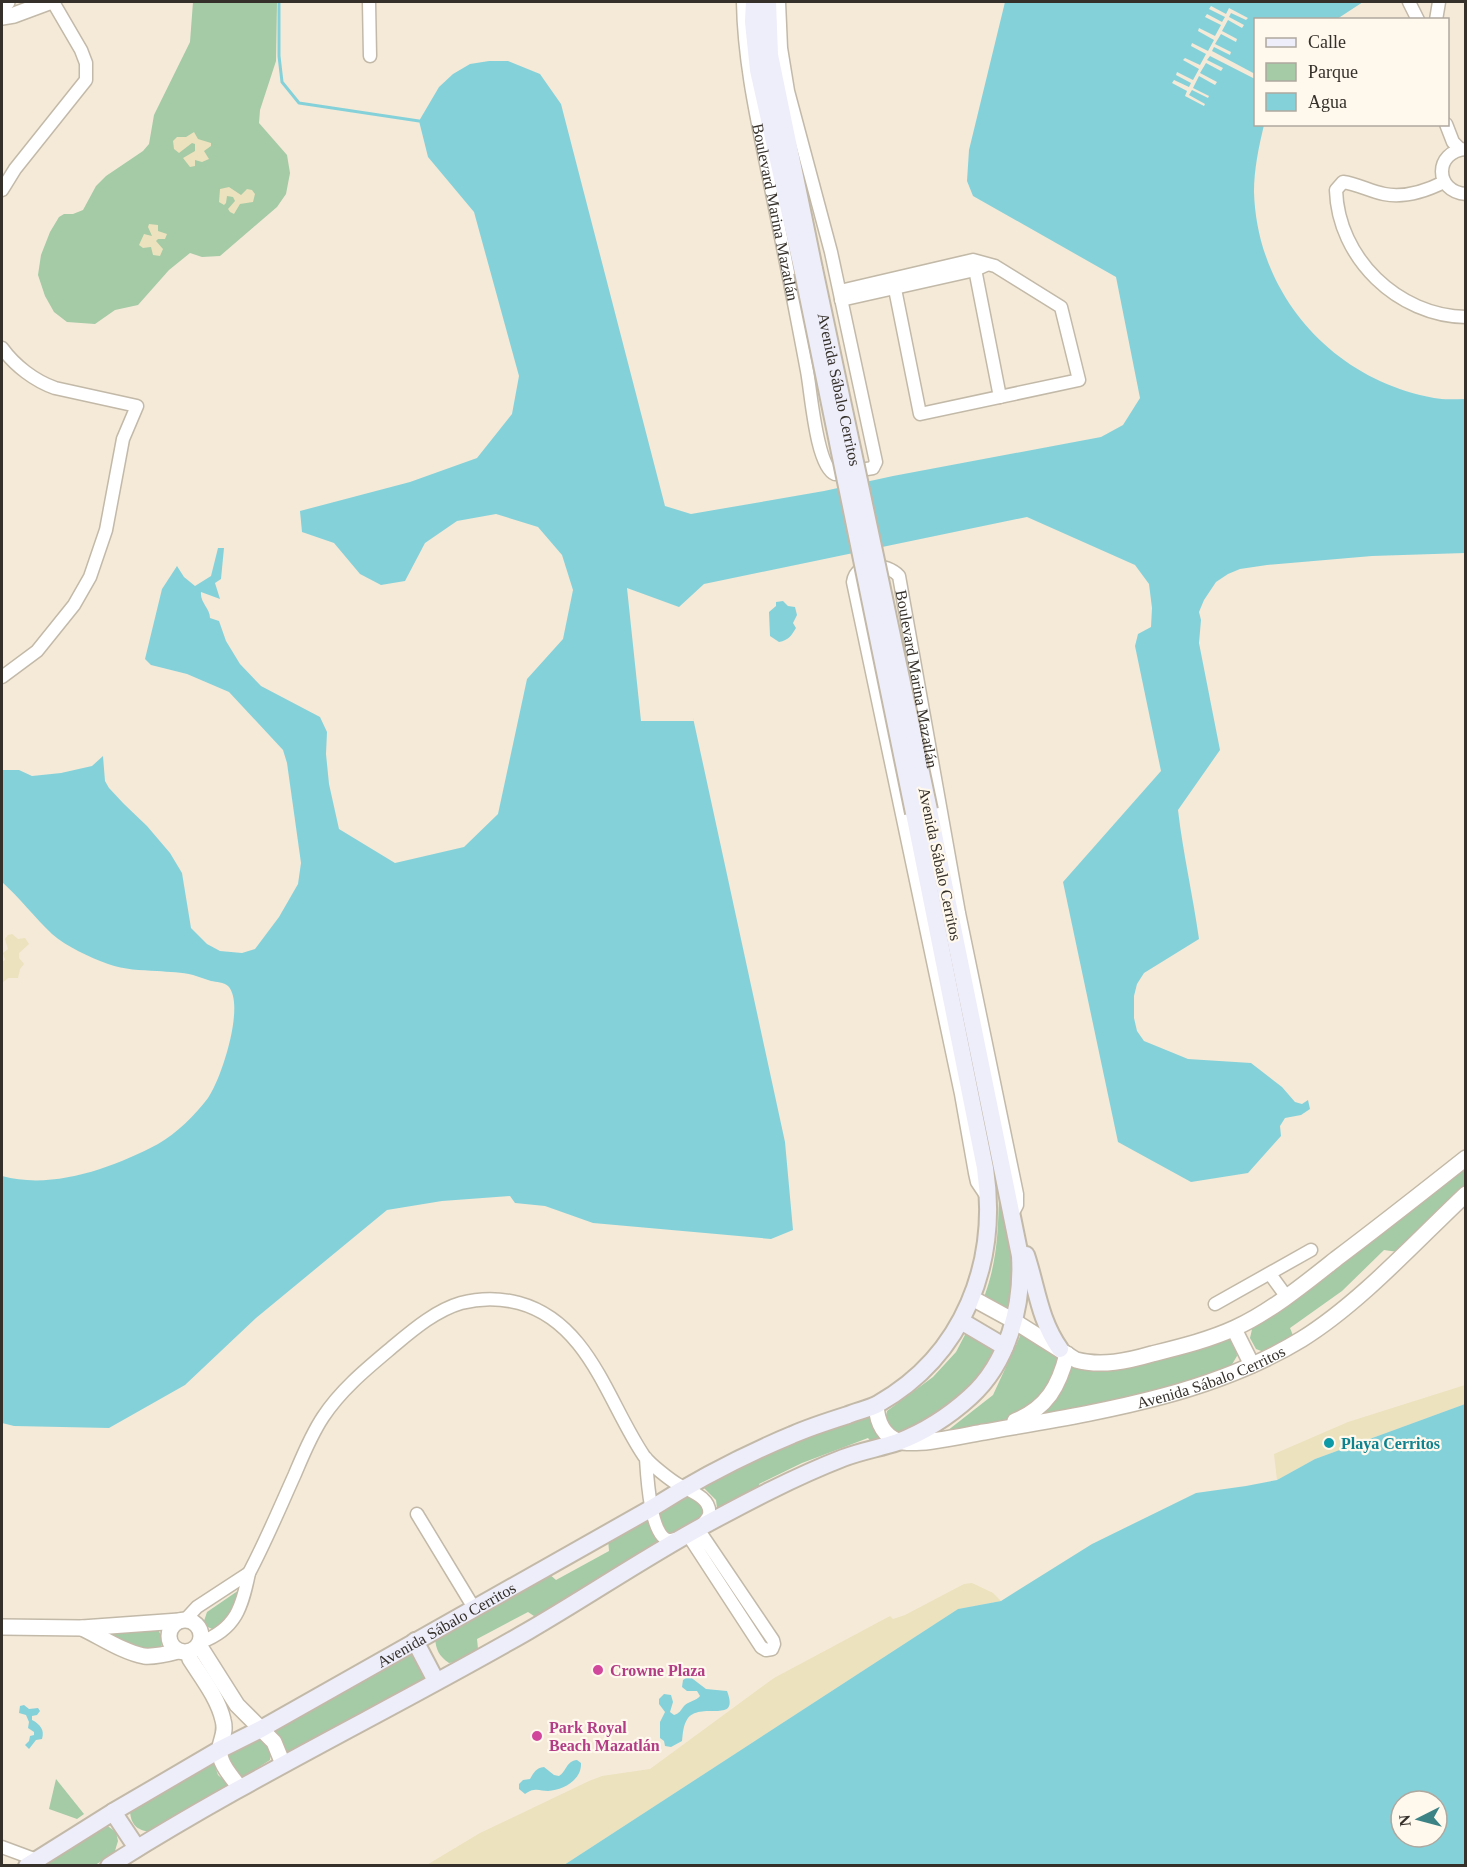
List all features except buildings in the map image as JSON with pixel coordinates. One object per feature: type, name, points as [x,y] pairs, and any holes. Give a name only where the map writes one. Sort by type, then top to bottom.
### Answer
[{"type":"main road","name":"Boulevard Marina Mazatlán","points":[[754,2],[757,60],[771,95],[809,270]]},
{"type":"main road","name":"Boulevard Marina Mazatlán","points":[[768,2],[771,95]]},
{"type":"main road","name":"Avenida Sábalo Cerritos","points":[[109,1866],[240,1788],[527,1632],[693,1532],[815,1470],[844,1458],[899,1442],[936,1423],[971,1396],[989,1376],[1005,1347],[1014,1321],[1020,1267],[1016,1234],[959,931],[921,811],[809,270]]},
{"type":"main road","name":"Avenida Sábalo Cerritos","points":[[32,1863],[112,1812],[219,1750],[261,1729],[652,1508],[685,1487],[792,1435],[876,1405],[901,1388],[935,1358],[961,1321],[972,1298],[984,1257],[988,1199],[980,1145],[933,938],[921,811]]},
{"type":"main road","points":[[1016,1234],[1030,1268],[1040,1310],[1049,1333],[1063,1351]]},
{"type":"main road","points":[[961,1321],[1005,1347]]},
{"type":"main road","points":[[415,1641],[436,1681]]},
{"type":"main road","points":[[112,1812],[137,1848]]},
{"type":"street","points":[[2,3],[7,2]]},
{"type":"street","points":[[2,17],[51,2],[81,50],[86,63],[86,80],[15,169],[2,190]]},
{"type":"street","points":[[369,2],[370,56]]},
{"type":"street","name":"Boulevard Marina Mazatlán","points":[[742,2],[746,60],[771,95],[840,296],[876,462],[873,468],[835,474],[830,472],[818,438],[805,361],[771,95],[781,48],[779,2]]},
{"type":"street","points":[[1409,2],[1417,18]]},
{"type":"street","points":[[1436,18],[1438,2]]},
{"type":"street","points":[[1447,126],[1453,142],[1463,149]]},
{"type":"street","points":[[1463,149],[1454,151],[1445,160],[1442,172],[1444,182],[1454,192],[1466,194]]},
{"type":"street","points":[[1444,182],[1432,188],[1399,195],[1384,194],[1343,182],[1336,190],[1336,199],[1346,237],[1357,257],[1371,275],[1410,304],[1443,315],[1466,317]]},
{"type":"street","points":[[840,296],[894,283],[978,265],[995,266],[1061,307],[1079,380],[920,414],[894,283]]},
{"type":"street","points":[[978,265],[1000,397]]},
{"type":"street","points":[[2,348],[25,371],[43,384],[137,406],[123,439],[106,530],[90,577],[74,605],[37,651],[2,677]]},
{"type":"street","name":"Boulevard Marina Mazatlán","points":[[933,938],[853,582],[854,575],[862,568],[885,566],[899,576],[959,931]]},
{"type":"street","name":"Avenida Sábalo Cerritos","points":[[972,1298],[1086,1362],[1106,1363],[1174,1349],[1234,1329],[1286,1296],[1466,1158]]},
{"type":"street","name":"Avenida Sábalo Cerritos","points":[[899,1442],[928,1441],[1082,1414],[1189,1388],[1252,1365],[1300,1340],[1334,1315],[1466,1194]]},
{"type":"street","points":[[1215,1304],[1311,1250]]},
{"type":"street","points":[[1270,1274],[1286,1296]]},
{"type":"street","points":[[82,1628],[145,1656],[157,1656],[192,1647],[220,1633],[232,1622],[244,1595],[249,1573],[322,1418],[337,1398],[362,1372],[406,1335],[445,1309],[467,1301],[509,1300],[535,1308],[560,1323],[574,1337],[646,1458],[702,1497],[708,1506],[708,1518],[693,1532],[669,1540],[657,1530],[646,1458]]},
{"type":"street","points":[[1234,1329],[1252,1365]]},
{"type":"street","points":[[987,1431],[1018,1420],[1038,1409],[1056,1386],[1063,1351]]},
{"type":"street","points":[[876,1405],[879,1425],[885,1433],[899,1442]]},
{"type":"street","points":[[417,1514],[474,1608]]},
{"type":"street","points":[[693,1532],[772,1640],[774,1647],[770,1650],[761,1647],[693,1532]]},
{"type":"street","points":[[249,1573],[175,1623],[169,1632],[170,1643],[192,1647],[237,1705],[273,1742],[283,1764]]},
{"type":"street","points":[[2,1627],[82,1628],[182,1620],[195,1623],[201,1632],[192,1647],[190,1659],[220,1710],[225,1733],[219,1750],[226,1770],[240,1788]]},
{"type":"street","points":[[2,1847],[32,1863]]},
{"type":"green space","points":[[193,2],[277,2],[276,61],[260,110],[259,123],[287,155],[290,173],[286,194],[277,207],[220,256],[202,257],[190,253],[169,270],[138,305],[115,310],[95,324],[67,322],[54,312],[45,296],[38,275],[41,255],[50,232],[59,217],[83,210],[96,186],[106,176],[143,151],[149,144],[154,115],[190,42]]},
{"type":"green space","points":[[1465,1163],[1465,1188],[1398,1252],[1384,1250],[1342,1291],[1290,1328],[1294,1338],[1264,1352],[1256,1349],[1250,1338],[1253,1325]]},
{"type":"green space","points":[[999,1195],[1016,1262],[1011,1314],[983,1300],[996,1249]]},
{"type":"green space","points":[[967,1331],[995,1347],[982,1371],[966,1391],[918,1428],[894,1434],[885,1420],[887,1411],[933,1377],[956,1352]]},
{"type":"green space","points":[[1022,1332],[1060,1355],[1062,1361],[1036,1407],[991,1426],[949,1434],[947,1431],[993,1395]]},
{"type":"green space","points":[[1224,1337],[1231,1339],[1236,1348],[1237,1356],[1231,1366],[1182,1385],[1026,1420],[1068,1362],[1084,1370],[1124,1364]]},
{"type":"green space","points":[[874,1413],[887,1441],[872,1443],[868,1438],[802,1463],[759,1484],[762,1493],[718,1516],[716,1500],[704,1488],[811,1432]]},
{"type":"green space","points":[[686,1495],[699,1497],[705,1513],[701,1520],[674,1535],[665,1533],[658,1517],[660,1512]]},
{"type":"green space","points":[[650,1519],[655,1536],[664,1544],[537,1618],[528,1612],[477,1639],[478,1649],[456,1662],[449,1663],[440,1655],[435,1638],[548,1573],[556,1580],[609,1551],[608,1539]]},
{"type":"green space","points":[[242,1588],[227,1622],[214,1630],[208,1627],[204,1621],[207,1612]]},
{"type":"green space","points":[[158,1630],[163,1638],[161,1648],[151,1653],[103,1635]]},
{"type":"green space","points":[[414,1652],[425,1675],[422,1681],[287,1756],[272,1734],[272,1728],[404,1653]]},
{"type":"green space","points":[[257,1739],[268,1747],[270,1760],[239,1780],[225,1758]]},
{"type":"green space","points":[[210,1761],[215,1766],[218,1775],[227,1783],[228,1789],[153,1832],[136,1827],[130,1811]]},
{"type":"green space","points":[[56,1779],[84,1814],[77,1819],[49,1809]]},
{"type":"green space","points":[[102,1822],[116,1832],[118,1841],[114,1854],[95,1865],[32,1866]]},
{"type":"sand","points":[[194,132],[198,139],[211,143],[211,146],[204,151],[209,159],[202,162],[195,160],[195,166],[190,167],[183,158],[195,151],[195,144],[192,143],[179,153],[174,149],[173,141],[177,137],[186,137]]},
{"type":"sand","points":[[229,187],[241,195],[247,189],[252,190],[255,194],[253,202],[240,204],[234,214],[230,212],[228,209],[235,201],[233,197],[227,196],[224,205],[219,202],[220,189]]},
{"type":"sand","points":[[149,224],[158,225],[158,231],[167,234],[165,239],[156,241],[163,249],[160,256],[153,255],[151,247],[143,248],[139,245],[144,234],[152,236]]},
{"type":"sand","points":[[12,934],[18,939],[25,938],[29,944],[19,953],[19,958],[24,964],[18,978],[8,978],[2,983],[2,962],[5,960],[3,953],[8,949],[5,939]]},
{"type":"sand","name":"Playa Cerritos","points":[[1465,1385],[1465,1404],[1315,1459],[1277,1480],[1274,1454],[1348,1422]]},
{"type":"sand","points":[[972,1583],[993,1593],[1001,1601],[958,1609],[564,1865],[425,1866],[480,1833],[589,1781],[602,1776],[650,1769],[774,1678],[890,1616],[893,1619],[905,1615],[964,1584]]},
{"type":"water","points":[[1005,2],[1363,2],[1339,18],[1254,18],[1254,126],[1264,126],[1254,183],[1258,230],[1269,265],[1286,298],[1307,327],[1333,352],[1364,373],[1397,388],[1438,399],[1465,399],[1465,553],[1372,556],[1267,565],[1240,569],[1216,582],[1199,612],[1201,620],[1199,643],[1220,750],[1178,810],[1199,939],[1144,973],[1137,984],[1134,996],[1134,1018],[1137,1031],[1144,1041],[1188,1059],[1251,1063],[1282,1087],[1295,1102],[1302,1104],[1308,1100],[1310,1109],[1301,1115],[1285,1118],[1280,1126],[1281,1136],[1248,1173],[1191,1182],[1118,1142],[1063,882],[1161,771],[1135,646],[1138,634],[1151,627],[1152,608],[1149,584],[1135,565],[1027,517],[704,584],[679,607],[678,636],[687,690],[785,1142],[793,1230],[771,1239],[593,1223],[545,1206],[515,1203],[510,1196],[442,1201],[387,1210],[256,1318],[185,1385],[109,1428],[14,1426],[2,1423],[2,1176],[21,1180],[41,1180],[82,1174],[122,1161],[172,1135],[197,1111],[213,1089],[230,1042],[234,1009],[233,995],[228,986],[224,984],[184,973],[114,966],[71,947],[45,928],[2,882],[2,770],[19,770],[32,776],[61,773],[92,766],[103,756],[105,781],[109,788],[147,826],[170,853],[182,873],[191,928],[207,944],[220,951],[242,953],[255,949],[279,917],[298,884],[301,863],[287,763],[283,750],[229,692],[187,674],[151,665],[145,659],[162,589],[177,566],[184,577],[195,586],[211,576],[218,548],[224,548],[221,579],[215,583],[220,599],[201,592],[210,618],[219,621],[226,641],[240,664],[261,686],[320,717],[327,732],[326,754],[329,784],[339,829],[395,863],[464,847],[498,814],[527,679],[563,639],[573,590],[562,555],[538,527],[496,514],[457,521],[425,543],[405,581],[381,585],[360,574],[334,543],[302,532],[300,511],[410,482],[477,458],[512,414],[519,376],[474,212],[428,157],[419,121],[439,87],[453,74],[470,64],[508,61],[540,74],[561,104],[665,506],[691,514],[824,491],[1101,437],[1123,425],[1140,398],[1116,277],[973,196],[967,181],[969,150]]},
{"type":"water","points":[[783,601],[788,606],[795,607],[797,615],[793,623],[796,628],[789,637],[779,642],[770,636],[769,612],[776,606],[776,602]]},
{"type":"water","points":[[1465,1404],[1465,1865],[564,1865],[958,1609],[1001,1601],[1092,1544],[1196,1493],[1277,1480],[1315,1459]]},
{"type":"water","points":[[689,1676],[706,1689],[727,1691],[730,1701],[728,1707],[724,1710],[695,1713],[685,1723],[682,1741],[671,1747],[665,1746],[664,1741],[660,1738],[660,1722],[665,1712],[659,1704],[659,1699],[664,1694],[671,1695],[673,1702],[670,1712],[674,1715],[679,1713],[686,1704],[700,1696],[697,1691],[687,1691],[682,1687],[683,1680]]},
{"type":"water","points":[[24,1705],[29,1709],[38,1708],[40,1711],[37,1715],[32,1716],[32,1720],[39,1725],[43,1733],[42,1739],[36,1740],[29,1749],[25,1745],[34,1732],[28,1728],[29,1722],[26,1715],[19,1713],[20,1706]]},
{"type":"water","points":[[577,1760],[581,1763],[578,1774],[575,1779],[560,1789],[533,1790],[525,1794],[519,1789],[519,1784],[523,1780],[530,1779],[539,1768],[544,1767],[559,1776],[571,1762]]},
{"type":"pier","points":[[1211,6],[1226,14],[1229,8],[1248,18],[1246,20],[1231,13],[1229,17],[1244,25],[1242,28],[1228,20],[1222,31],[1237,39],[1236,42],[1221,34],[1215,44],[1231,52],[1230,55],[1214,47],[1212,51],[1254,73],[1254,78],[1210,56],[1207,60],[1223,68],[1221,71],[1206,63],[1200,73],[1217,82],[1215,85],[1199,76],[1193,88],[1209,96],[1208,98],[1192,90],[1189,95],[1205,104],[1204,106],[1185,96],[1187,91],[1172,83],[1174,80],[1189,87],[1191,83],[1176,75],[1177,72],[1193,80],[1199,69],[1183,60],[1185,58],[1200,65],[1206,54],[1191,46],[1192,43],[1208,51],[1214,40],[1198,31],[1199,28],[1215,36],[1221,25],[1205,17],[1207,14],[1222,22],[1225,17],[1209,9]]},
{"type":"pier","points":[[627,588],[679,607],[682,617],[681,636],[694,721],[641,721]]},
{"type":"waterway","points":[[279,2],[279,56],[282,82],[299,103],[419,121]]},
{"type":"place","name":"Playa Cerritos","points":[[1329,1443]]},
{"type":"place","name":"Crowne Plaza","points":[[598,1670]]},
{"type":"place","name":"Park Royal Beach Mazatlán","points":[[537,1736]]}]
